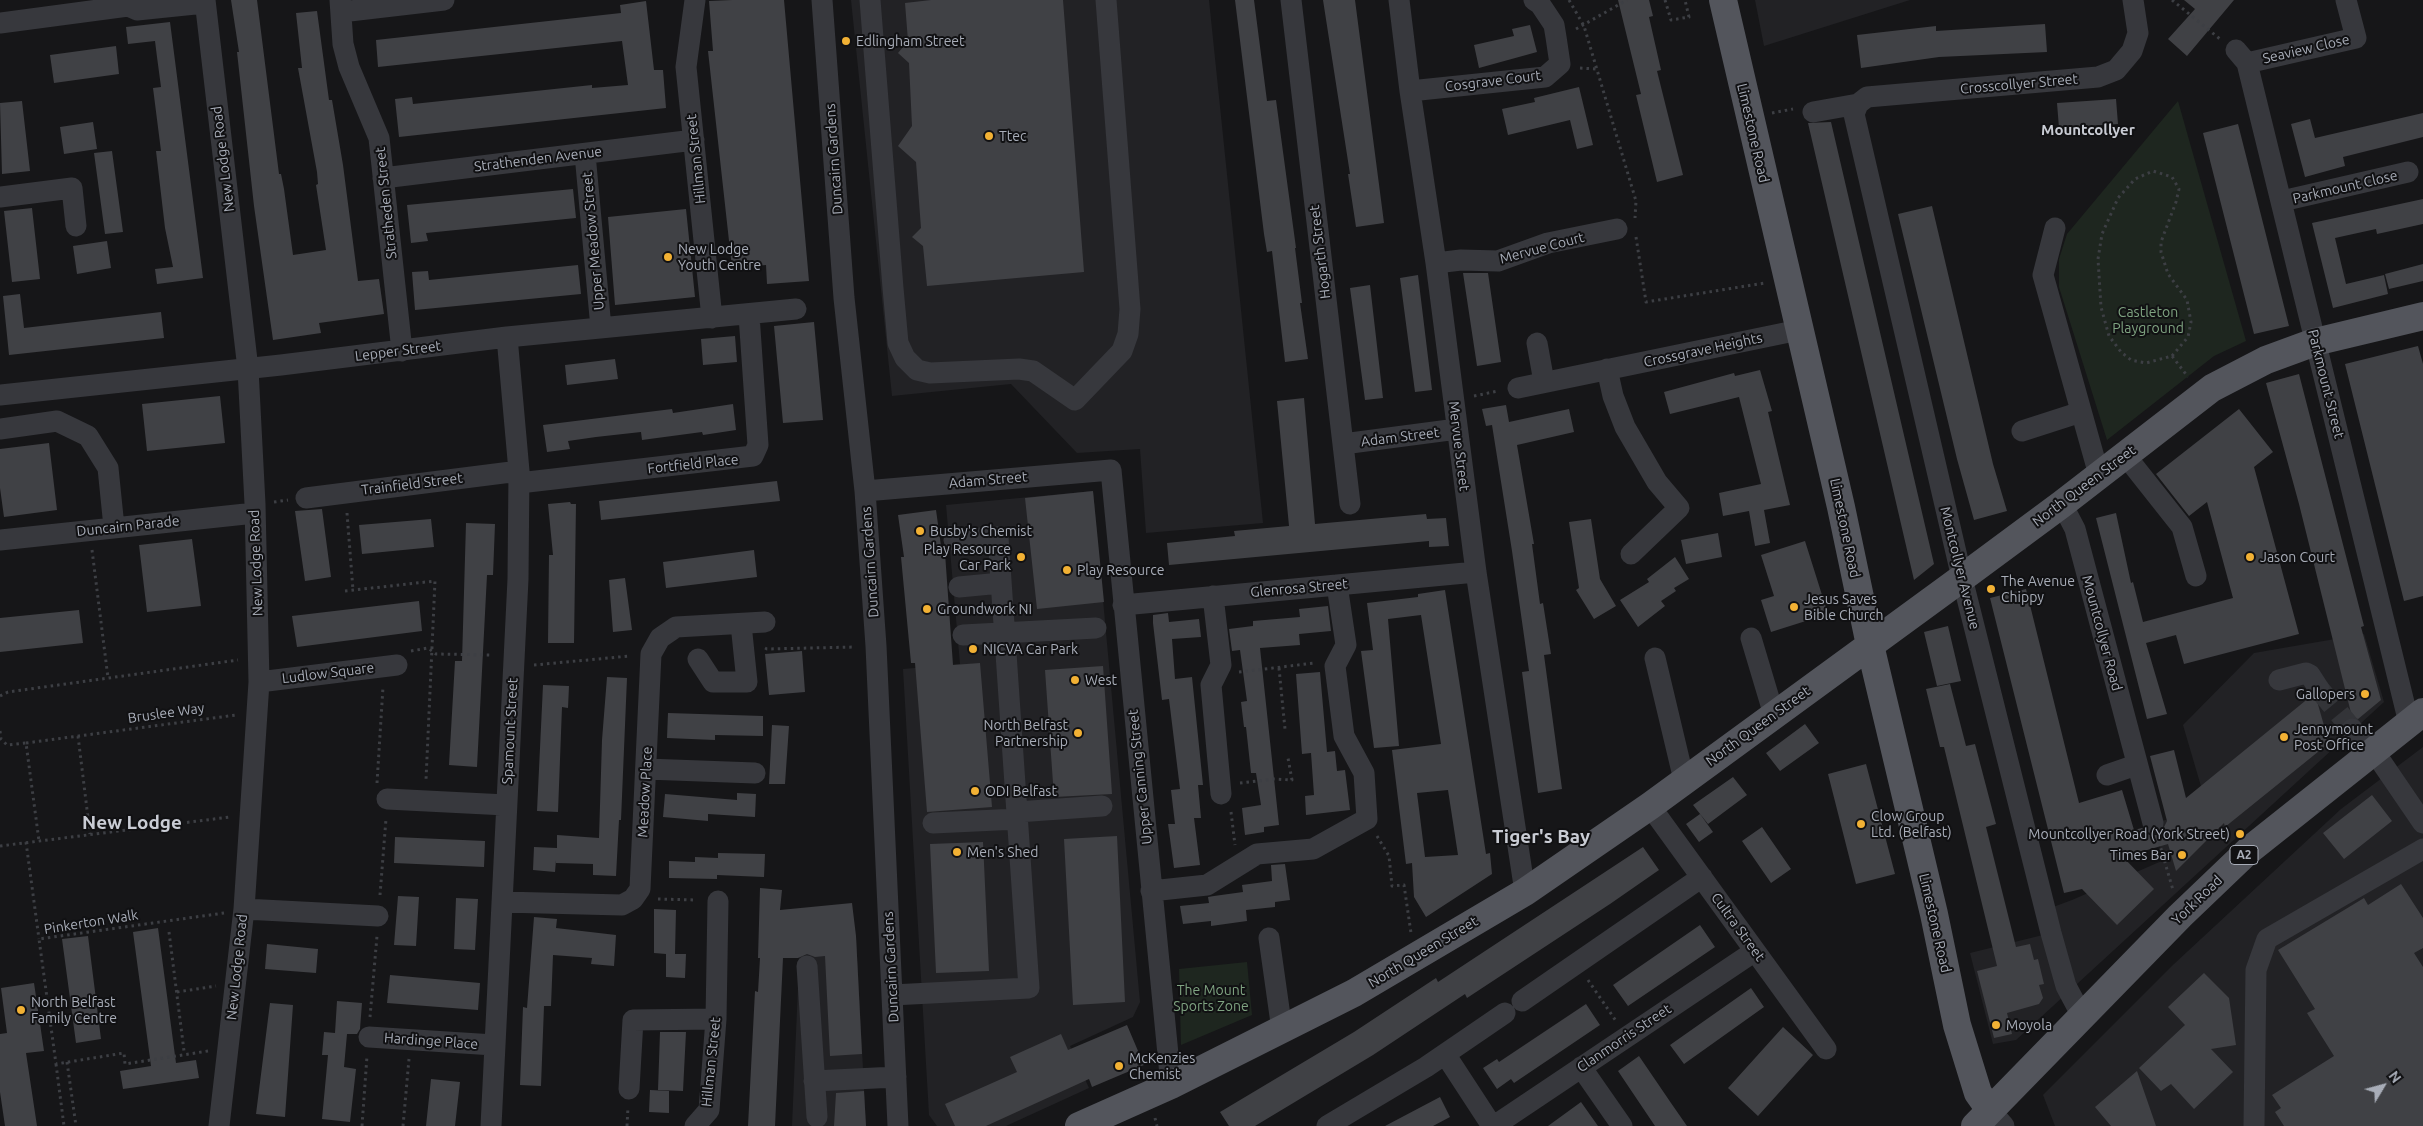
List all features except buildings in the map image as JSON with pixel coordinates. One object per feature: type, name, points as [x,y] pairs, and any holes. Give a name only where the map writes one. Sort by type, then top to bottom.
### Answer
[{"type":"main road","name":"Limestone Road","points":[[1723,0],[1798,330],[1841,507],[1870,645],[1934,914],[1958,1025],[1978,1093],[1989,1121]]},
{"type":"main road","name":"North Queen Street","points":[[1079,1126],[1171,1085],[1354,993],[1525,892],[1650,806],[2062,504],[2201,396],[2237,374],[2315,342],[2423,316]]},
{"type":"main road","name":"York Road","points":[[1989,1121],[2082,1016],[2180,916],[2248,851],[2372,750],[2416,717]]},
{"type":"street","points":[[340,6],[444,0]]},
{"type":"street","name":"Hillman Street","points":[[695,0],[686,67],[712,318]]},
{"type":"street","name":"Duncairn Gardens","points":[[822,0],[844,298],[865,491],[876,646],[896,1077],[901,1123]]},
{"type":"street","points":[[870,0],[898,343],[905,358],[917,370],[930,373],[1019,369],[1033,371],[1075,400],[1122,351],[1128,334],[1130,309],[1106,0]]},
{"type":"street","name":"Hogarth Street","points":[[1290,0],[1350,504]]},
{"type":"street","name":"Mervue Street","points":[[1399,0],[1410,91],[1436,263],[1476,572],[1525,892]]},
{"type":"street","name":"Cosgrave Court","points":[[1410,91],[1544,77],[1560,64],[1554,25],[1540,4],[1534,0]]},
{"type":"street","name":"Crosscollyer Street","points":[[1813,112],[1856,109],[1867,97],[2098,77],[2116,70],[2132,51],[2138,33],[2133,0]]},
{"type":"street","name":"Seaview Close","points":[[2241,56],[2356,38],[2346,0]]},
{"type":"street","points":[[0,23],[128,6],[138,10],[205,1]]},
{"type":"street","name":"New Lodge Road","points":[[205,1],[248,369],[255,509],[259,658],[258,712],[244,909],[219,1126]]},
{"type":"street","name":"Stratheden Street","points":[[340,6],[343,44],[349,67],[379,138],[402,351]]},
{"type":"street","name":"Parkmount Street","points":[[2241,56],[2282,201],[2315,342],[2416,717]]},
{"type":"street","name":"Montcollyer Avenue","points":[[1856,109],[1962,578],[2057,955],[2066,986],[2082,1016]]},
{"type":"street","name":"Strathenden Avenue","points":[[383,178],[694,140]]},
{"type":"street","name":"Upper Meadow Street","points":[[585,154],[601,328]]},
{"type":"street","name":"Parkmount Close","points":[[2282,201],[2408,172]]},
{"type":"street","points":[[0,197],[72,188],[76,226]]},
{"type":"street","name":"Mervue Court","points":[[1436,263],[1460,260],[1498,261],[1548,243],[1629,226]]},
{"type":"street","points":[[2054,228],[2042,275],[2099,475]]},
{"type":"street","name":"Lepper Street","points":[[0,395],[248,369],[507,337],[796,310]]},
{"type":"street","name":"Fortfield Place","points":[[519,477],[753,456],[758,445],[749,314]]},
{"type":"street","name":"Crossgrave Heights","points":[[1518,388],[1798,330]]},
{"type":"street","name":"Spamount Street","points":[[491,1126],[518,579],[519,477],[507,337]]},
{"type":"street","points":[[1536,343],[1544,382]]},
{"type":"street","points":[[1607,369],[1613,396],[1625,427],[1657,482],[1679,508],[1631,554]]},
{"type":"street","points":[[2022,431],[2081,412]]},
{"type":"street","points":[[0,429],[57,421],[88,436],[108,468],[114,527]]},
{"type":"street","name":"Adam Street","points":[[1343,444],[1457,429]]},
{"type":"street","points":[[2125,455],[2182,527],[2196,576]]},
{"type":"street","name":"Adam Street","points":[[865,491],[1111,470]]},
{"type":"street","name":"Upper Canning Street","points":[[1111,470],[1171,1085]]},
{"type":"street","name":"Trainfield Street","points":[[306,498],[345,492],[519,477]]},
{"type":"street","name":"Mountcollyer Road","points":[[2062,504],[2076,529],[2136,765],[2153,823]]},
{"type":"street","name":"Duncairn Parade","points":[[0,540],[255,509]]},
{"type":"street","points":[[892,994],[1029,988],[998,537],[954,540]]},
{"type":"street","name":"Glenrosa Street","points":[[1123,605],[1476,572]]},
{"type":"street","points":[[959,587],[1001,583]]},
{"type":"street","points":[[1151,892],[1208,885],[1238,864],[1257,854],[1313,849],[1367,818],[1364,773],[1344,736],[1335,666],[1346,645],[1336,585]]},
{"type":"street","points":[[1213,596],[1221,665],[1211,685],[1220,789]]},
{"type":"street","points":[[651,654],[660,638],[676,626],[765,622]]},
{"type":"street","points":[[698,658],[713,682],[746,682],[747,667],[741,624]]},
{"type":"street","points":[[964,635],[1096,628]]},
{"type":"street","points":[[1751,638],[1774,714]]},
{"type":"street","name":"Meadow Place","points":[[636,894],[640,889],[651,654]]},
{"type":"street","points":[[1655,658],[1684,780]]},
{"type":"street","name":"Ludlow Square","points":[[259,682],[397,664]]},
{"type":"street","points":[[2279,680],[2306,673],[2310,675],[2319,689]]},
{"type":"street","points":[[2352,729],[2372,750],[2423,823]]},
{"type":"street","points":[[2107,775],[2136,765]]},
{"type":"street","points":[[646,769],[755,773]]},
{"type":"street","points":[[387,799],[506,805]]},
{"type":"street","points":[[933,823],[1018,816],[1102,806]]},
{"type":"street","name":"Cultra Street","points":[[1650,806],[1826,1049]]},
{"type":"street","points":[[2254,1126],[2256,970],[2268,939],[2423,849]]},
{"type":"street","points":[[1327,1126],[1445,1054],[1702,877]]},
{"type":"street","points":[[502,902],[622,905],[636,894]]},
{"type":"street","name":"Hillman Street","points":[[695,1126],[709,1110],[716,1019],[718,901]]},
{"type":"street","points":[[244,909],[378,916]]},
{"type":"street","points":[[1269,938],[1282,1030]]},
{"type":"street","name":"Clanmorris Street","points":[[1493,1126],[1755,951]]},
{"type":"street","points":[[807,966],[817,1117]]},
{"type":"street","points":[[629,1089],[633,1020],[716,1019]]},
{"type":"street","name":"Hardinge Place","points":[[369,1038],[494,1046]]},
{"type":"street","points":[[1445,1054],[1493,1126]]},
{"type":"street","points":[[1581,1067],[1622,1126]]},
{"type":"street","points":[[814,1081],[896,1077]]},
{"type":"path","points":[[1569,0],[1584,26],[1636,201],[1629,226],[1646,302],[1787,280]]},
{"type":"path","points":[[1584,26],[1626,0]]},
{"type":"path","points":[[1665,0],[1671,20],[1689,17],[1685,0]]},
{"type":"path","points":[[2172,0],[2241,56]]},
{"type":"path","points":[[1750,119],[1800,107],[1813,112]]},
{"type":"path","points":[[2153,171],[2172,178],[2179,189],[2161,242],[2161,252],[2168,274],[2187,300],[2191,322],[2188,337],[2172,356],[2146,363],[2131,360],[2120,352],[2109,336],[2104,322],[2098,284],[2098,259],[2102,234],[2118,198],[2135,179],[2153,171]]},
{"type":"path","points":[[2172,356],[2201,396]]},
{"type":"path","points":[[1454,399],[1518,388]]},
{"type":"path","points":[[345,492],[353,590]]},
{"type":"path","points":[[255,509],[306,498]]},
{"type":"path","points":[[89,530],[108,678]]},
{"type":"path","points":[[741,624],[766,649],[876,646]]},
{"type":"path","points":[[397,664],[407,651],[428,648],[436,654],[514,660],[651,654]]},
{"type":"path","points":[[0,696],[8,692],[259,658]]},
{"type":"path","points":[[1221,665],[1242,673],[1323,662],[1335,666]]},
{"type":"path","points":[[1279,668],[1285,729]]},
{"type":"path","name":"Bruslee Way","points":[[0,730],[1,739],[7,745],[258,712]]},
{"type":"path","points":[[78,736],[90,834]]},
{"type":"path","points":[[26,743],[39,841]]},
{"type":"path","points":[[1238,864],[1230,806],[1220,789],[1274,779],[1292,780],[1288,758]]},
{"type":"path","points":[[0,846],[250,814]]},
{"type":"path","points":[[1367,818],[1389,856],[1392,886],[1404,885],[1414,957]]},
{"type":"path","points":[[2153,823],[2173,890]]},
{"type":"path","points":[[26,842],[39,939]]},
{"type":"path","points":[[636,894],[648,898],[718,901]]},
{"type":"path","name":"Pinkerton Walk","points":[[64,1126],[39,939],[215,915],[244,909]]},
{"type":"path","points":[[169,932],[184,1051]]},
{"type":"path","points":[[1577,963],[1627,1037]]},
{"type":"path","points":[[177,992],[235,983]]},
{"type":"path","points":[[403,1126],[411,1040]]},
{"type":"path","points":[[56,1064],[124,1053],[125,1064],[229,1048]]},
{"type":"path","points":[[67,1062],[76,1126]]},
{"type":"shaded area","points":[[851,0],[1209,0],[1263,523],[1146,533],[1140,449],[1077,453],[1011,384],[892,396]]},
{"type":"shaded area","points":[[1755,0],[1910,0],[1764,46]]},
{"type":"shaded area","points":[[1093,491],[1140,1002],[1133,1017],[1070,1046],[1089,1088],[1006,1126],[937,1126],[929,1115],[903,669],[960,664],[946,505]]},
{"type":"shaded area","points":[[2364,634],[2384,702],[2016,1040],[1993,1044],[1970,953],[2051,933],[2045,910],[2164,860],[2153,823],[2208,810],[2183,725],[2254,653]]},
{"type":"shaded area","points":[[2423,747],[2423,1126],[2055,1126],[2043,1095],[2174,964],[2341,809]]},
{"type":"shaded area","points":[[856,936],[866,1126],[792,1126],[800,940]]},
{"type":"green space","name":"Castleton Playground","points":[[2178,101],[2246,341],[2214,356],[2107,440],[2059,287],[2059,259],[2067,234]]},
{"type":"green space","name":"The Mount Sports Zone","points":[[1247,962],[1252,1015],[1181,1045],[1179,969]]},
{"type":"tunnel","points":[[2319,689],[2352,729]]},
{"type":"place","name":"Edlingham Street","points":[[846,41]]},
{"type":"place","name":"Ttec","points":[[989,136]]},
{"type":"place","name":"New Lodge Youth Centre","points":[[668,257]]},
{"type":"place","name":"Busby's Chemist","points":[[920,531]]},
{"type":"place","name":"Play Resource Car Park","points":[[1021,557]]},
{"type":"place","name":"Jason Court","points":[[2250,557]]},
{"type":"place","name":"Play Resource","points":[[1067,570]]},
{"type":"place","name":"The Avenue Chippy","points":[[1991,589]]},
{"type":"place","name":"Jesus Saves Bible Church","points":[[1794,607]]},
{"type":"place","name":"Groundwork NI","points":[[927,609]]},
{"type":"place","name":"NICVA Car Park","points":[[973,649]]},
{"type":"place","name":"West","points":[[1075,680]]},
{"type":"place","name":"Gallopers","points":[[2365,694]]},
{"type":"place","name":"North Belfast Partnership","points":[[1078,733]]},
{"type":"place","name":"Jennymount Post Office","points":[[2284,737]]},
{"type":"place","name":"ODI Belfast","points":[[975,791]]},
{"type":"place","name":"Clow Group Ltd. (Belfast)","points":[[1861,824]]},
{"type":"place","name":"Mountcollyer Road (York Street)","points":[[2240,834]]},
{"type":"place","name":"Men's Shed","points":[[957,852]]},
{"type":"place","name":"Times Bar","points":[[2182,855]]},
{"type":"place","name":"North Belfast Family Centre","points":[[21,1010]]},
{"type":"place","name":"Moyola","points":[[1996,1025]]},
{"type":"place","name":"McKenzies Chemist","points":[[1119,1066]]},
{"type":"district","name":"Mountcollyer","points":[[2088,130]]},
{"type":"district","name":"New Lodge","points":[[132,823]]},
{"type":"district","name":"Tiger's Bay","points":[[1541,837]]}]
